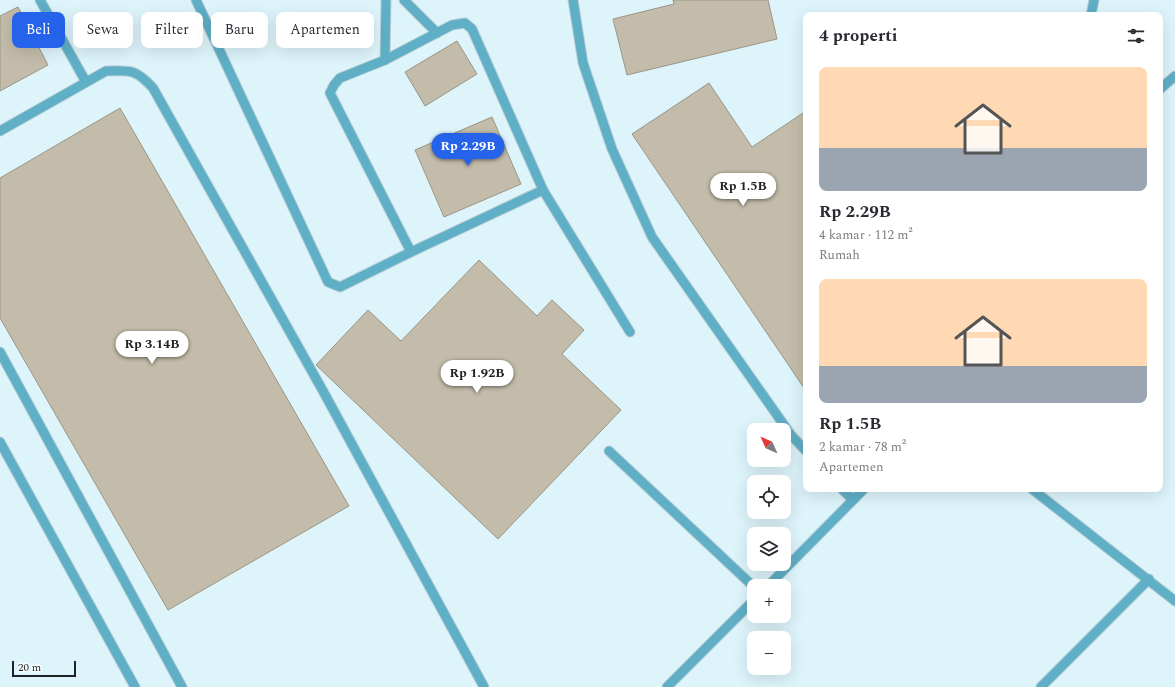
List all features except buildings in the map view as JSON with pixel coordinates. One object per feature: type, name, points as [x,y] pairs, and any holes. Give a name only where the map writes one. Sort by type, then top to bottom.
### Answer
[{"type":"lane","points":[[40,0],[86,82]]},
{"type":"lane","points":[[196,0],[328,282],[340,287],[543,190]]},
{"type":"lane","points":[[385,60],[386,0]]},
{"type":"lane","points":[[404,0],[437,33]]},
{"type":"lane","points":[[573,0],[583,63],[612,149],[652,237],[791,435],[803,448]]},
{"type":"lane","points":[[1092,12],[1094,0]]},
{"type":"lane","points":[[412,252],[330,93],[340,78],[385,60],[452,26],[465,23],[472,29],[543,190],[630,332]]},
{"type":"lane","points":[[0,131],[106,71],[125,70],[141,75],[153,88],[327,398],[484,687]]},
{"type":"lane","points":[[1163,86],[1175,76]]},
{"type":"lane","points":[[0,352],[182,687]]},
{"type":"lane","points":[[0,442],[135,687]]},
{"type":"lane","points":[[609,451],[747,579]]},
{"type":"lane","points":[[845,492],[853,500]]},
{"type":"lane","points":[[775,579],[861,492]]},
{"type":"lane","points":[[1036,492],[1149,579],[1175,601]]},
{"type":"lane","points":[[1041,687],[1149,579]]},
{"type":"lane","points":[[667,687],[747,607]]}]
